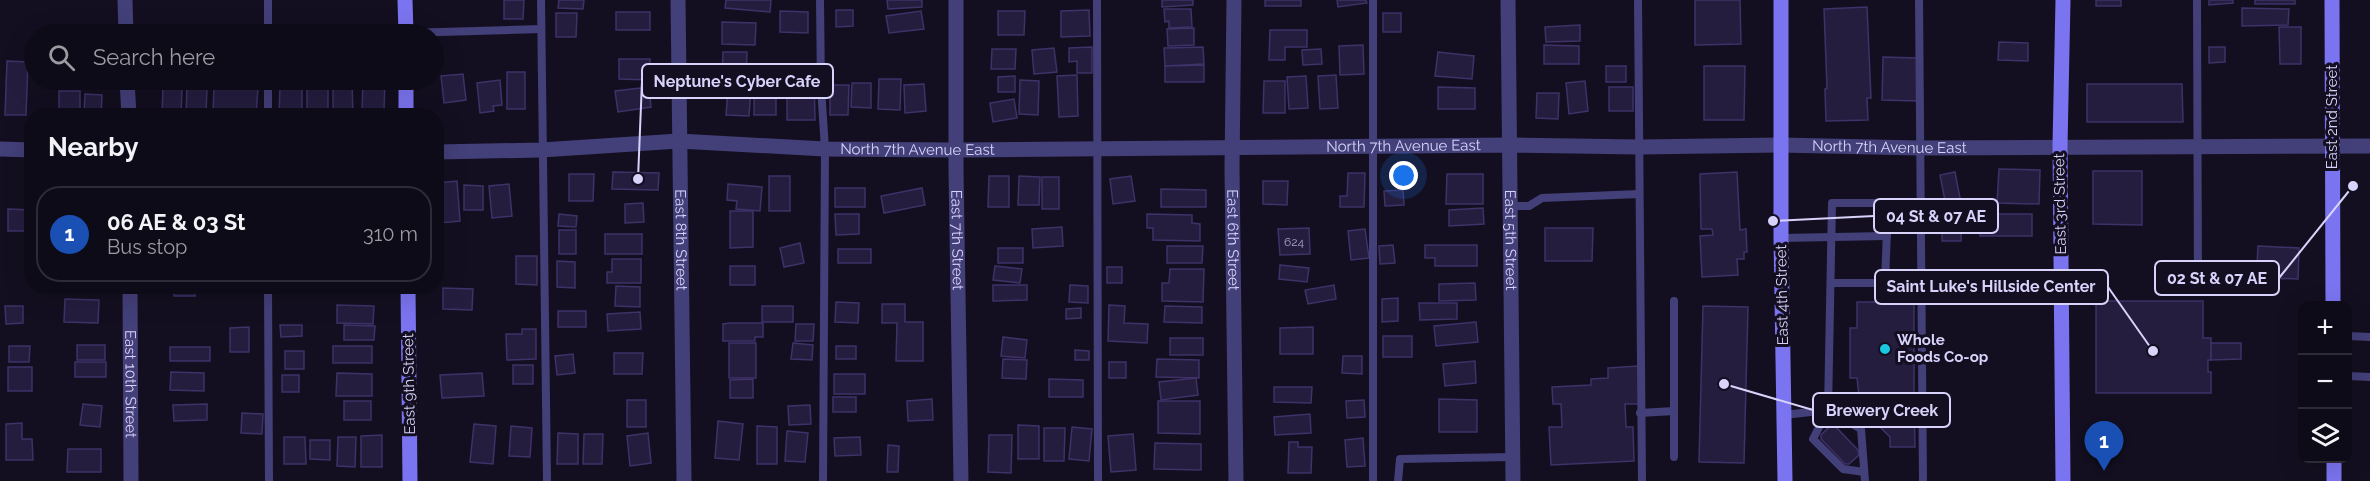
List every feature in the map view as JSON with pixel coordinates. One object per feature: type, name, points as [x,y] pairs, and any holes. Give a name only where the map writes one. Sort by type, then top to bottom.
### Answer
[{"type":"street","points":[[125,0],[126,24]]},
{"type":"street","points":[[405,0],[405,24]]},
{"type":"street","name":"East 8th Street","points":[[678,0],[684,481]]},
{"type":"street","name":"East 7th Street","points":[[956,0],[961,481]]},
{"type":"street","name":"East 6th Street","points":[[1234,0],[1232,149],[1236,481]]},
{"type":"street","name":"East 5th Street","points":[[1508,0],[1513,481]]},
{"type":"street","name":"East 4th Street","points":[[1781,0],[1780,145],[1785,481]]},
{"type":"street","name":"East 3rd Street","points":[[2063,0],[2060,146],[2063,481]]},
{"type":"street","name":"East 2nd Street","points":[[2332,0],[2333,301]]},
{"type":"street","points":[[128,90],[129,108]]},
{"type":"street","points":[[406,90],[406,108]]},
{"type":"street","name":"North 7th Avenue East","points":[[444,152],[541,150],[679,141],[825,149],[956,150],[1511,145],[1639,147],[1780,145],[1919,148],[2370,146]]},
{"type":"street","points":[[0,149],[24,150]]},
{"type":"street","name":"East 10th Street","points":[[130,294],[131,481]]},
{"type":"street","name":"East 9th Street","points":[[408,294],[410,481]]},
{"type":"street","points":[[2334,463],[2334,481]]},
{"type":"lane","points":[[268,0],[268,24]]},
{"type":"lane","points":[[540,0],[547,481]]},
{"type":"lane","points":[[820,0],[821,88],[825,149],[823,481]]},
{"type":"lane","points":[[1097,0],[1098,481]]},
{"type":"lane","points":[[1373,0],[1373,481]]},
{"type":"lane","points":[[1638,0],[1642,481]]},
{"type":"lane","points":[[1919,0],[1923,481]]},
{"type":"lane","points":[[2197,0],[2198,287]]},
{"type":"lane","points":[[444,33],[541,29]]},
{"type":"lane","points":[[268,90],[268,108]]},
{"type":"lane","points":[[1511,206],[1529,206],[1542,198],[1639,194]]},
{"type":"lane","points":[[1831,283],[1885,283],[1888,203],[1832,203],[1828,410],[1813,439],[1843,470],[1864,472]]},
{"type":"lane","points":[[1781,238],[1887,236]]},
{"type":"lane","points":[[268,294],[268,481]]},
{"type":"lane","points":[[1674,301],[1674,457]]},
{"type":"lane","points":[[2352,336],[2370,337]]},
{"type":"lane","points":[[2352,376],[2370,377]]},
{"type":"lane","points":[[1784,415],[1828,410],[1861,429],[1865,481]]},
{"type":"lane","points":[[1640,413],[1674,411]]},
{"type":"lane","points":[[1398,481],[1400,459],[1512,457]]},
{"type":"building","points":[[504,0],[524,0],[523,19],[504,19]]},
{"type":"building","points":[[559,0],[584,0],[583,9],[558,8]]},
{"type":"building","points":[[726,0],[771,0],[770,12],[725,8]]},
{"type":"building","points":[[887,0],[922,0],[922,7],[888,9]]},
{"type":"building","points":[[1162,0],[1193,0],[1193,5],[1162,7]]},
{"type":"building","points":[[1265,0],[1301,0],[1301,6],[1265,6]]},
{"type":"building","points":[[1337,0],[1366,0],[1367,3],[1338,7]]},
{"type":"building","points":[[1695,0],[1740,0],[1741,44],[1695,45]]},
{"type":"building","points":[[2096,0],[2121,0],[2121,6],[2096,6]]},
{"type":"building","points":[[2209,0],[2233,0],[2233,3],[2209,5]]},
{"type":"building","points":[[2255,0],[2295,0],[2295,4],[2255,4]]},
{"type":"building","points":[[1867,7],[1871,98],[1867,98],[1868,120],[1826,121],[1824,9]]},
{"type":"building","points":[[2242,8],[2289,9],[2288,25],[2242,26]]},
{"type":"building","points":[[1164,9],[1191,9],[1192,27],[1169,28],[1169,21],[1165,22]]},
{"type":"building","points":[[836,10],[853,10],[853,26],[836,27]]},
{"type":"building","points":[[1089,10],[1090,36],[1061,37],[1061,11]]},
{"type":"building","points":[[780,11],[808,12],[808,33],[780,32]]},
{"type":"building","points":[[921,11],[924,29],[889,33],[886,16]]},
{"type":"building","points":[[998,11],[1025,11],[1024,35],[998,35]]},
{"type":"building","points":[[616,12],[650,12],[650,30],[616,30]]},
{"type":"building","points":[[556,13],[577,13],[576,37],[556,37]]},
{"type":"building","points":[[1383,13],[1401,13],[1401,32],[1383,32]]},
{"type":"building","points":[[722,22],[756,23],[755,45],[722,44]]},
{"type":"building","points":[[1580,25],[1580,41],[1546,42],[1545,27]]},
{"type":"building","points":[[2279,27],[2301,27],[2301,64],[2280,64]]},
{"type":"building","points":[[1194,28],[1194,45],[1168,46],[1167,29]]},
{"type":"building","points":[[1270,30],[1307,30],[1307,47],[1285,47],[1285,60],[1269,60]]},
{"type":"building","points":[[1999,42],[2028,43],[2028,61],[1998,60]]},
{"type":"building","points":[[1363,45],[1364,74],[1340,75],[1339,46]]},
{"type":"building","points":[[1544,45],[1579,46],[1579,64],[1544,64]]},
{"type":"building","points":[[1092,47],[1092,73],[1077,73],[1077,61],[1069,62],[1069,48]]},
{"type":"building","points":[[1203,47],[1204,64],[1165,66],[1164,48]]},
{"type":"building","points":[[2209,47],[2225,47],[2225,62],[2209,63]]},
{"type":"building","points":[[1054,48],[1057,72],[1034,74],[1032,50]]},
{"type":"building","points":[[992,49],[1016,49],[1015,69],[991,69]]},
{"type":"building","points":[[1321,49],[1322,64],[1303,65],[1302,50]]},
{"type":"building","points":[[723,52],[747,52],[746,78],[722,78]]},
{"type":"building","points":[[1438,52],[1474,56],[1472,79],[1435,76]]},
{"type":"building","points":[[1883,57],[1918,58],[1917,101],[1882,100]]},
{"type":"building","points":[[619,59],[650,59],[650,80],[619,79]]},
{"type":"building","points":[[7,61],[24,62],[24,90],[27,90],[24,115],[5,115]]},
{"type":"building","points":[[1204,65],[1204,82],[1165,82],[1165,66]]},
{"type":"building","points":[[1606,66],[1626,66],[1626,82],[1606,82]]},
{"type":"building","points":[[1704,66],[1745,66],[1744,120],[1704,120]]},
{"type":"building","points":[[507,72],[525,72],[525,109],[507,109]]},
{"type":"building","points":[[463,74],[466,100],[444,103],[444,76]]},
{"type":"building","points":[[814,75],[815,120],[787,120],[787,76]]},
{"type":"building","points":[[1077,75],[1078,116],[1059,117],[1057,76]]},
{"type":"building","points":[[1336,75],[1338,108],[1320,109],[1318,76]]},
{"type":"building","points":[[754,76],[776,76],[776,115],[754,115]]},
{"type":"building","points":[[1015,76],[1015,92],[998,92],[998,77]]},
{"type":"building","points":[[1306,76],[1308,108],[1289,109],[1287,77]]},
{"type":"building","points":[[879,79],[901,79],[900,110],[878,109]]},
{"type":"building","points":[[500,80],[502,105],[493,106],[494,111],[480,113],[477,83]]},
{"type":"building","points":[[1020,80],[1039,81],[1038,115],[1019,114]]},
{"type":"building","points":[[1264,81],[1285,81],[1285,113],[1263,113]]},
{"type":"building","points":[[1585,81],[1588,111],[1569,114],[1566,83]]},
{"type":"building","points":[[852,83],[871,83],[871,108],[851,107]]},
{"type":"building","points":[[924,84],[926,111],[905,113],[904,85]]},
{"type":"building","points":[[2087,84],[2182,84],[2183,122],[2087,122]]},
{"type":"building","points":[[830,85],[849,85],[848,115],[830,115]]},
{"type":"building","points":[[649,87],[651,107],[618,112],[615,91]]},
{"type":"building","points":[[1438,87],[1475,88],[1475,109],[1438,109]]},
{"type":"building","points":[[1609,87],[1633,87],[1633,111],[1609,111]]},
{"type":"building","points":[[728,89],[751,90],[749,116],[726,115]]},
{"type":"building","points":[[163,90],[182,90],[181,108],[162,108]]},
{"type":"building","points":[[187,90],[207,90],[206,108],[186,108]]},
{"type":"building","points":[[214,90],[258,90],[257,108],[213,108]]},
{"type":"building","points":[[280,90],[302,90],[302,108],[279,108]]},
{"type":"building","points":[[307,90],[328,90],[328,108],[307,108]]},
{"type":"building","points":[[333,90],[352,90],[353,108],[333,108]]},
{"type":"building","points":[[363,90],[385,90],[384,108],[362,108]]},
{"type":"building","points":[[59,91],[80,91],[80,108],[59,108]]},
{"type":"building","points":[[1537,93],[1559,93],[1558,119],[1536,118]]},
{"type":"building","points":[[85,94],[102,95],[101,108],[84,108]]},
{"type":"building","points":[[1014,99],[1017,118],[993,122],[990,103]]},
{"type":"building","points":[[1999,169],[2040,170],[2039,204],[1997,203]]},
{"type":"building","points":[[2093,171],[2142,171],[2142,225],[2093,224]]},
{"type":"building","points":[[613,172],[659,173],[658,190],[612,189]]},
{"type":"building","points":[[1737,172],[1740,230],[1746,229],[1747,252],[1744,252],[1744,259],[1737,259],[1738,275],[1702,277],[1700,236],[1713,235],[1712,229],[1701,229],[1700,174]]},
{"type":"building","points":[[1955,172],[1961,203],[1946,206],[1940,175]]},
{"type":"building","points":[[1348,173],[1365,173],[1364,207],[1340,207],[1340,196],[1347,196]]},
{"type":"building","points":[[569,174],[594,174],[593,201],[569,201]]},
{"type":"building","points":[[1447,174],[1483,174],[1483,204],[1446,204]]},
{"type":"building","points":[[769,176],[790,176],[790,211],[769,211]]},
{"type":"building","points":[[989,176],[1009,176],[1009,207],[988,207]]},
{"type":"building","points":[[1019,176],[1040,177],[1039,205],[1018,205]]},
{"type":"building","points":[[1131,176],[1135,201],[1113,204],[1110,179]]},
{"type":"building","points":[[1042,177],[1059,177],[1059,209],[1042,209]]},
{"type":"building","points":[[457,181],[460,221],[444,223],[444,182]]},
{"type":"building","points":[[1263,181],[1288,181],[1287,205],[1263,204]]},
{"type":"building","points":[[509,184],[512,216],[492,218],[489,186]]},
{"type":"building","points":[[728,184],[762,187],[760,211],[736,209],[737,201],[727,200]]},
{"type":"building","points":[[464,185],[483,186],[483,210],[464,210]]},
{"type":"building","points":[[835,188],[865,188],[865,207],[835,207]]},
{"type":"building","points":[[922,188],[925,205],[884,213],[881,196]]},
{"type":"building","points":[[1161,189],[1206,190],[1206,207],[1161,207]]},
{"type":"building","points":[[1403,190],[1404,205],[1385,206],[1384,191]]},
{"type":"building","points":[[643,203],[644,222],[625,223],[625,204]]},
{"type":"building","points":[[1483,208],[1484,224],[1449,226],[1449,210]]},
{"type":"building","points":[[8,209],[24,210],[24,231],[8,231]]},
{"type":"building","points":[[1942,209],[1962,209],[1961,241],[1942,241]]},
{"type":"building","points":[[730,211],[753,211],[753,247],[730,248]]},
{"type":"building","points":[[559,214],[577,216],[576,227],[558,226]]},
{"type":"building","points":[[835,214],[859,214],[859,234],[836,235]]},
{"type":"building","points":[[1147,214],[1192,215],[1192,223],[1200,224],[1200,241],[1153,240],[1153,228],[1147,228]]},
{"type":"building","points":[[1980,214],[2032,214],[2032,236],[1980,236]]},
{"type":"building","points":[[1062,227],[1063,246],[1033,248],[1032,229]]},
{"type":"building","points":[[1309,228],[1310,254],[1280,255],[1278,229]]},
{"type":"building","points":[[1545,228],[1593,228],[1592,261],[1545,261]]},
{"type":"building","points":[[1365,229],[1369,258],[1351,260],[1348,231]]},
{"type":"building","points":[[559,230],[576,230],[576,254],[559,254]]},
{"type":"building","points":[[605,234],[642,234],[642,254],[605,254]]},
{"type":"building","points":[[800,243],[804,263],[784,267],[780,248]]},
{"type":"building","points":[[1393,245],[1395,263],[1380,264],[1379,246]]},
{"type":"building","points":[[1425,245],[1477,245],[1477,266],[1435,266],[1435,258],[1425,258]]},
{"type":"building","points":[[1167,246],[1203,246],[1202,263],[1167,263]]},
{"type":"building","points":[[2258,246],[2299,248],[2298,279],[2267,278],[2268,266],[2257,266]]},
{"type":"building","points":[[998,248],[1023,248],[1023,263],[998,263]]},
{"type":"building","points":[[838,249],[871,249],[871,263],[838,263]]},
{"type":"building","points":[[516,256],[537,256],[537,285],[516,284]]},
{"type":"building","points":[[612,259],[641,259],[641,283],[607,283],[607,272],[612,272]]},
{"type":"building","points":[[557,261],[575,262],[575,288],[557,287]]},
{"type":"building","points":[[1280,265],[1309,268],[1307,282],[1279,279]]},
{"type":"building","points":[[730,266],[755,266],[755,285],[730,285]]},
{"type":"building","points":[[995,266],[1022,269],[1020,283],[993,280]]},
{"type":"building","points":[[1107,267],[1122,267],[1122,283],[1107,283]]},
{"type":"building","points":[[1170,269],[1204,269],[1203,302],[1162,301],[1162,283],[1169,283]]},
{"type":"building","points":[[1475,283],[1476,300],[1439,301],[1439,284]]},
{"type":"building","points":[[993,285],[1027,285],[1027,300],[993,301]]},
{"type":"building","points":[[1070,285],[1088,286],[1088,303],[1069,302]]},
{"type":"building","points":[[1334,285],[1336,299],[1308,304],[1305,290]]},
{"type":"building","points":[[616,286],[640,287],[640,307],[615,306]]},
{"type":"building","points":[[444,288],[473,289],[472,310],[443,309]]},
{"type":"building","points":[[174,294],[195,294],[195,296],[174,296]]},
{"type":"building","points":[[1398,298],[1398,321],[1382,322],[1382,299]]},
{"type":"building","points":[[65,299],[99,300],[98,323],[64,322]]},
{"type":"building","points":[[2096,301],[2203,301],[2203,338],[2211,338],[2211,360],[2208,360],[2208,372],[2211,372],[2211,393],[2096,393]]},
{"type":"building","points":[[836,302],[859,303],[858,323],[835,322]]},
{"type":"building","points":[[1857,302],[1914,302],[1914,397],[1859,397],[1857,378],[1850,378],[1850,328],[1857,328]]},
{"type":"building","points":[[1419,303],[1457,303],[1457,319],[1420,320]]},
{"type":"building","points":[[882,304],[905,304],[905,322],[923,322],[923,361],[896,361],[897,323],[882,323]]},
{"type":"building","points":[[337,305],[374,306],[373,324],[337,323]]},
{"type":"building","points":[[1109,305],[1125,306],[1124,323],[1148,324],[1147,343],[1108,341]]},
{"type":"building","points":[[5,306],[23,306],[23,323],[6,324]]},
{"type":"building","points":[[762,306],[793,306],[793,322],[762,322]]},
{"type":"building","points":[[1165,306],[1202,307],[1202,323],[1164,322]]},
{"type":"building","points":[[1703,306],[1748,307],[1744,463],[1699,462]]},
{"type":"building","points":[[1081,308],[1081,318],[1066,319],[1066,309]]},
{"type":"building","points":[[558,311],[586,311],[586,327],[558,327]]},
{"type":"building","points":[[640,312],[641,329],[608,331],[607,314]]},
{"type":"building","points":[[1476,322],[1478,342],[1436,346],[1434,326]]},
{"type":"building","points":[[763,323],[763,337],[755,337],[755,341],[723,341],[723,324]]},
{"type":"building","points":[[796,324],[814,324],[813,341],[795,341]]},
{"type":"building","points":[[280,325],[302,325],[302,336],[281,337]]},
{"type":"building","points":[[344,325],[375,326],[374,340],[344,340]]},
{"type":"building","points":[[249,327],[249,352],[230,352],[230,328]]},
{"type":"building","points":[[1313,327],[1313,354],[1280,354],[1280,328]]},
{"type":"building","points":[[522,329],[536,329],[536,359],[507,360],[506,334],[522,334]]},
{"type":"building","points":[[1383,336],[1412,336],[1412,357],[1383,357]]},
{"type":"building","points":[[1003,337],[1027,340],[1025,358],[1001,356]]},
{"type":"building","points":[[1170,338],[1203,338],[1203,355],[1170,355]]},
{"type":"building","points":[[729,343],[756,343],[756,378],[729,378]]},
{"type":"building","points":[[793,343],[813,345],[812,360],[791,359]]},
{"type":"building","points":[[2211,343],[2241,343],[2241,359],[2211,360]]},
{"type":"building","points":[[77,345],[105,345],[105,360],[77,360]]},
{"type":"building","points":[[9,346],[30,346],[29,362],[9,362]]},
{"type":"building","points":[[333,346],[372,346],[372,363],[333,363]]},
{"type":"building","points":[[836,346],[856,346],[856,359],[836,359]]},
{"type":"building","points":[[170,347],[210,347],[210,361],[170,361]]},
{"type":"building","points":[[1075,350],[1089,351],[1089,360],[1075,360]]},
{"type":"building","points":[[285,351],[304,351],[304,369],[285,369]]},
{"type":"building","points":[[614,353],[643,353],[642,374],[614,374]]},
{"type":"building","points":[[573,354],[575,373],[557,375],[555,356]]},
{"type":"building","points":[[1343,356],[1362,356],[1362,374],[1342,373]]},
{"type":"building","points":[[1003,359],[1027,360],[1026,379],[1002,378]]},
{"type":"building","points":[[1157,359],[1199,360],[1199,378],[1156,377]]},
{"type":"building","points":[[1475,361],[1476,383],[1445,386],[1443,364]]},
{"type":"building","points":[[75,362],[106,362],[106,377],[75,377]]},
{"type":"building","points":[[1109,362],[1126,362],[1126,378],[1109,378]]},
{"type":"building","points":[[513,365],[533,365],[533,384],[513,384]]},
{"type":"building","points":[[1638,366],[1640,404],[1625,404],[1626,427],[1633,427],[1634,461],[1551,465],[1549,427],[1562,427],[1561,404],[1553,404],[1552,387],[1591,385],[1591,379],[1608,378],[1608,368]]},
{"type":"building","points":[[8,367],[32,367],[32,391],[8,391]]},
{"type":"building","points":[[171,372],[204,373],[204,391],[170,390]]},
{"type":"building","points":[[337,373],[372,374],[372,396],[336,396]]},
{"type":"building","points":[[482,373],[484,396],[442,398],[440,375]]},
{"type":"building","points":[[834,374],[865,374],[865,394],[834,394]]},
{"type":"building","points":[[282,375],[299,375],[299,392],[282,392]]},
{"type":"building","points":[[1196,378],[1198,395],[1161,400],[1159,382]]},
{"type":"building","points":[[753,379],[753,398],[730,398],[730,380]]},
{"type":"building","points":[[1049,379],[1083,380],[1083,397],[1049,397]]},
{"type":"building","points":[[1274,387],[1312,387],[1311,403],[1274,402]]},
{"type":"building","points":[[833,397],[856,397],[856,412],[833,412]]},
{"type":"building","points":[[1859,397],[1914,397],[1915,447],[1890,447],[1890,437],[1863,410]]},
{"type":"building","points":[[932,399],[933,420],[908,421],[907,401]]},
{"type":"building","points":[[1439,399],[1477,400],[1477,432],[1439,432]]},
{"type":"building","points":[[627,400],[646,400],[646,427],[627,427]]},
{"type":"building","points":[[1364,400],[1365,417],[1347,418],[1346,401]]},
{"type":"building","points":[[344,401],[371,401],[371,420],[344,420]]},
{"type":"building","points":[[1158,401],[1200,401],[1200,434],[1158,433]]},
{"type":"building","points":[[83,404],[102,406],[100,427],[80,425]]},
{"type":"building","points":[[207,404],[207,420],[174,421],[173,405]]},
{"type":"building","points":[[810,405],[811,424],[789,425],[788,406]]},
{"type":"building","points":[[242,413],[263,414],[262,434],[241,433]]},
{"type":"building","points":[[1310,414],[1311,433],[1275,435],[1274,417]]},
{"type":"building","points":[[718,421],[743,424],[739,460],[715,458]]},
{"type":"building","points":[[22,423],[22,439],[32,439],[33,460],[6,460],[6,424]]},
{"type":"building","points":[[474,424],[496,426],[493,464],[470,462]]},
{"type":"building","points":[[1018,425],[1039,426],[1039,459],[1018,459]]},
{"type":"building","points":[[511,426],[532,428],[530,457],[509,456]]},
{"type":"building","points":[[757,426],[777,427],[777,464],[757,464]]},
{"type":"building","points":[[1830,426],[1835,426],[1858,450],[1859,455],[1849,464],[1845,464],[1821,439],[1821,435]]},
{"type":"building","points":[[1072,427],[1092,429],[1089,461],[1069,459]]},
{"type":"building","points":[[1044,428],[1065,428],[1064,461],[1044,461]]},
{"type":"building","points":[[787,431],[808,433],[805,462],[785,461]]},
{"type":"building","points":[[558,433],[578,434],[578,464],[557,464]]},
{"type":"building","points":[[648,433],[651,463],[630,466],[627,436]]},
{"type":"building","points":[[584,434],[603,434],[602,464],[583,464]]},
{"type":"building","points":[[1133,434],[1136,470],[1111,472],[1108,436]]},
{"type":"building","points":[[382,435],[382,467],[361,467],[361,436]]},
{"type":"building","points":[[989,435],[1012,435],[1011,473],[988,472]]},
{"type":"building","points":[[284,437],[305,437],[306,464],[284,464]]},
{"type":"building","points":[[338,437],[356,437],[355,467],[337,466]]},
{"type":"building","points":[[860,437],[861,455],[835,456],[834,438]]},
{"type":"building","points":[[1363,438],[1365,466],[1347,467],[1345,440]]},
{"type":"building","points":[[310,440],[330,440],[330,460],[310,459]]},
{"type":"building","points":[[1289,442],[1298,442],[1298,447],[1312,447],[1311,473],[1288,473]]},
{"type":"building","points":[[1155,443],[1201,444],[1201,470],[1154,469]]},
{"type":"building","points":[[888,445],[899,446],[898,472],[887,472]]},
{"type":"building","points":[[68,449],[101,449],[101,472],[67,472]]},
{"type":"place","name":"Neptune's Cyber Cafe","points":[[638,179]]},
{"type":"place","name":"02 St & 07 AE","points":[[2353,186]]},
{"type":"place","name":"04 St & 07 AE","points":[[1773,221]]},
{"type":"place","name":"Whole Foods Co-op","points":[[1885,349]]},
{"type":"place","name":"Saint Luke's Hillside Center","points":[[2153,351]]},
{"type":"place","name":"Brewery Creek","points":[[1724,384]]},
{"type":"place","name":"06 AE & 03 St","points":[[2104,471]]}]
